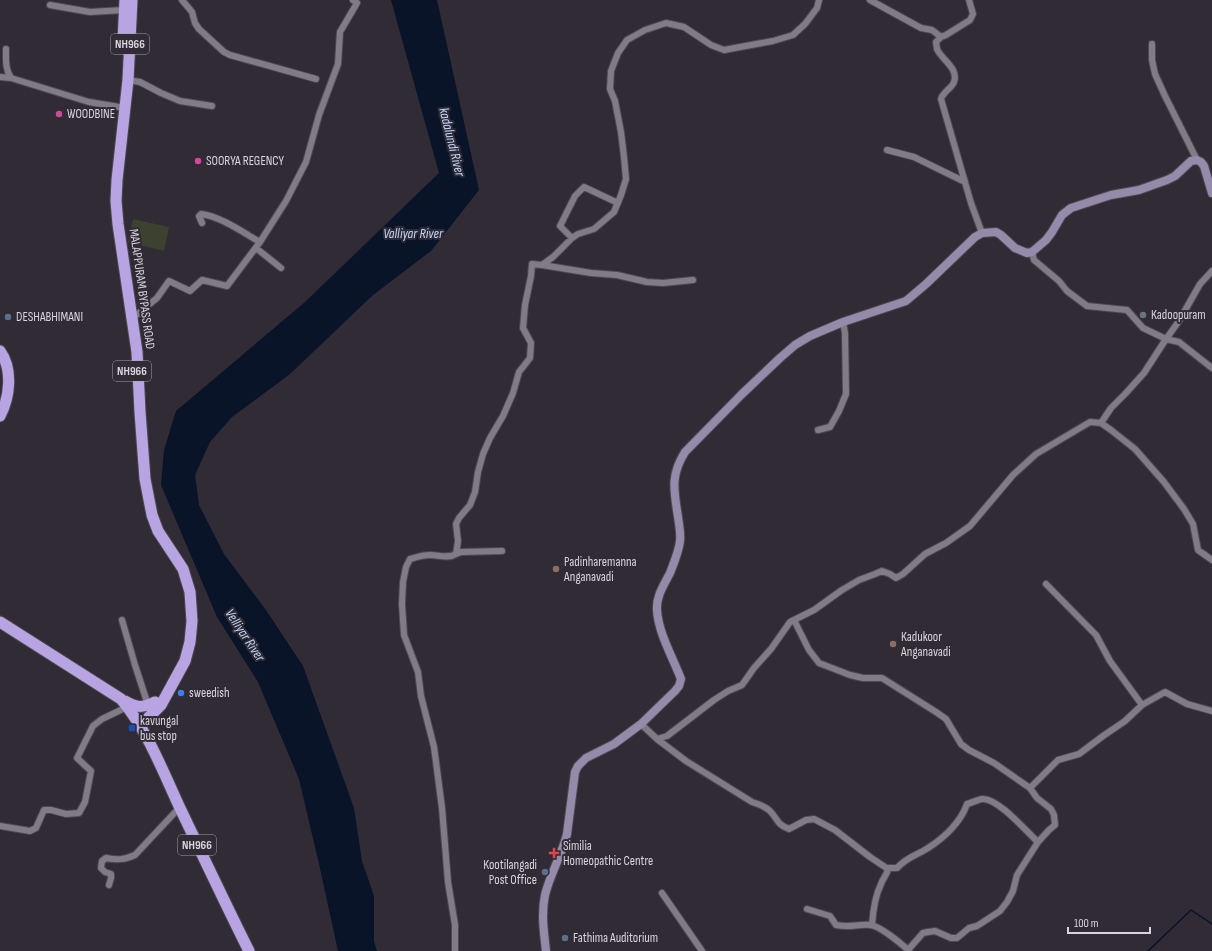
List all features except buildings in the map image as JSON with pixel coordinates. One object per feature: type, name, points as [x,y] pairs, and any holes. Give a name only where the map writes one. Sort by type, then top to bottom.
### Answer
[{"type":"highway","name":"MALAPPURAM BYPASS ROAD","points":[[132,0],[128,80],[116,201],[118,224],[137,352],[146,479],[152,515],[158,531],[183,569],[190,592],[192,622],[190,642],[181,670],[155,704],[137,721]]},
{"type":"highway","name":"MALAPPURAM BYPASS ROAD","points":[[124,5],[121,85],[112,159],[110,201],[111,225],[131,351],[138,480],[145,517],[152,534],[177,572],[183,593],[185,621],[183,641],[179,658],[155,704]]},
{"type":"highway","points":[[0,351],[5,358],[9,380],[5,406],[0,416]]},
{"type":"highway","points":[[0,622],[124,703],[135,707],[155,704]]},
{"type":"highway","points":[[124,703],[147,738]]},
{"type":"highway","name":"NH966","points":[[155,704],[147,738],[249,951]]},
{"type":"main road","points":[[546,951],[542,915],[543,904],[545,894],[565,843],[575,772],[578,766],[586,758],[614,744],[641,724],[675,691],[679,686],[681,679],[658,621],[657,608],[658,595],[670,572],[680,542],[680,530],[674,487],[678,463],[685,452],[705,430],[795,345],[810,336],[843,322],[906,301],[975,237],[982,233],[996,232],[1015,248],[1027,253],[1032,252],[1046,240],[1062,215],[1071,208],[1111,195],[1139,190],[1167,180],[1175,176],[1191,161],[1197,160],[1204,166],[1212,193]]},
{"type":"street","points":[[182,0],[192,12],[195,23],[199,29],[224,52],[316,79]]},
{"type":"street","points":[[133,318],[157,298],[168,280],[190,291],[202,280],[227,286],[256,248],[286,201],[306,162],[319,115],[338,64],[340,32],[357,3],[353,0]]},
{"type":"street","points":[[542,265],[553,257],[572,238],[578,234],[594,229],[604,222],[614,212],[618,203],[626,179],[620,126],[615,101],[610,89],[612,71],[618,53],[627,40],[645,30],[666,23],[684,27],[711,46],[724,50],[773,41],[793,34],[805,24],[817,8],[819,0]]},
{"type":"street","points":[[870,0],[921,28],[932,30],[941,37]]},
{"type":"street","points":[[969,0],[973,14],[970,20],[941,37],[936,42],[937,48],[952,69],[955,76],[954,83],[942,94],[941,99],[965,182],[982,233]]},
{"type":"street","points":[[50,5],[90,12],[105,12],[124,5]]},
{"type":"street","points":[[1152,44],[1152,60],[1164,96],[1197,160]]},
{"type":"street","points":[[6,49],[6,63],[8,73],[11,78]]},
{"type":"street","points":[[0,76],[89,102],[119,107]]},
{"type":"street","points":[[128,80],[140,82],[180,101],[212,106]]},
{"type":"street","points":[[887,150],[914,157],[965,182]]},
{"type":"street","points":[[572,238],[560,226],[575,196],[584,187],[618,203]]},
{"type":"street","points":[[202,223],[199,216],[201,214],[208,215],[220,219],[260,242]]},
{"type":"street","points":[[256,248],[281,268]]},
{"type":"street","points":[[1032,252],[1034,260],[1059,281],[1067,291],[1087,306],[1127,310],[1143,328],[1166,339],[1179,342],[1212,368]]},
{"type":"street","points":[[456,554],[458,541],[456,524],[470,505],[475,492],[483,454],[490,438],[504,416],[519,372],[530,358],[531,343],[523,328],[525,305],[532,264],[591,273],[617,275],[647,282],[693,280]]},
{"type":"street","points":[[1101,423],[1111,408],[1144,373],[1179,321],[1200,284],[1212,271]]},
{"type":"street","points":[[818,430],[830,427],[846,394],[845,333],[843,322]]},
{"type":"street","points":[[657,739],[667,736],[714,700],[728,691],[742,685],[790,622],[814,610],[859,580],[882,572],[890,574],[896,578],[903,574],[925,554],[946,543],[970,526],[1013,475],[1036,454],[1090,422],[1101,423],[1135,449],[1164,482],[1184,509],[1193,524],[1198,550],[1212,560]]},
{"type":"street","points":[[455,951],[455,925],[448,882],[434,747],[421,696],[418,672],[404,635],[402,604],[403,582],[406,567],[410,559],[419,556],[432,555],[451,557],[461,552],[502,550]]},
{"type":"street","points":[[1046,584],[1096,636],[1110,661],[1142,705]]},
{"type":"street","points":[[122,620],[135,665],[155,704]]},
{"type":"street","points":[[794,620],[809,650],[819,663],[850,675],[863,678],[882,678],[936,712],[946,719],[961,744],[969,750],[994,763],[1030,788],[1038,798],[1051,809],[1054,816],[1055,825],[1038,842],[1017,875],[1013,891],[1000,911],[977,926],[969,928],[957,938],[951,938],[935,931],[923,933],[909,950],[872,924],[849,927],[836,925],[830,916],[807,909]]},
{"type":"street","points":[[1030,788],[1058,760],[1079,754],[1125,721],[1142,705],[1165,692],[1187,704],[1212,711]]},
{"type":"street","points":[[0,826],[30,831],[36,828],[44,810],[52,810],[66,814],[79,813],[85,802],[91,771],[77,758],[93,726],[124,703]]},
{"type":"street","points":[[641,724],[657,739],[686,761],[752,802],[769,810],[780,826],[789,829],[806,820],[814,819],[835,830],[887,868],[896,868],[904,860],[928,848],[950,831],[964,812],[967,804],[983,799],[1002,808],[1038,842]]},
{"type":"street","points":[[109,885],[112,878],[111,874],[105,872],[101,868],[102,861],[106,858],[115,860],[126,859],[135,855],[180,807]]},
{"type":"street","points":[[872,924],[876,897],[881,883],[887,874],[887,868]]},
{"type":"street","points":[[662,893],[702,951]]},
{"type":"green space","points":[[133,219],[169,227],[164,251],[128,242]]},
{"type":"water","name":"Valliyar River","points":[[391,0],[437,0],[479,190],[431,251],[373,295],[290,374],[232,417],[210,442],[195,475],[199,505],[224,554],[266,610],[303,666],[354,808],[362,861],[374,896],[374,941],[377,951],[338,951],[299,779],[258,682],[217,617],[161,485],[164,450],[176,411],[305,302],[439,173]]},
{"type":"waterway","points":[[1148,951],[1191,910],[1212,924]]},
{"type":"place","name":"WOODBINE","points":[[59,114]]},
{"type":"place","name":"SOORYA REGENCY","points":[[198,161]]},
{"type":"place","name":"Kadoopuram","points":[[1143,315]]},
{"type":"place","name":"DESHABHIMANI","points":[[8,317]]},
{"type":"place","name":"Padinharemanna Anganavadi","points":[[556,569]]},
{"type":"place","name":"Kadukoor Anganavadi","points":[[893,644]]},
{"type":"place","name":"sweedish","points":[[181,693]]},
{"type":"place","name":"kavungal bus stop","points":[[132,728]]},
{"type":"place","name":"Similia Homeopathic Centre","points":[[554,853]]},
{"type":"place","name":"Kootilangadi Post Office","points":[[545,872]]},
{"type":"place","name":"Fathima Auditorium","points":[[565,938]]},
{"type":"water label","name":"kadalundi River","points":[[452,142]]},
{"type":"water label","name":"Velliyar River","points":[[245,635]]}]
